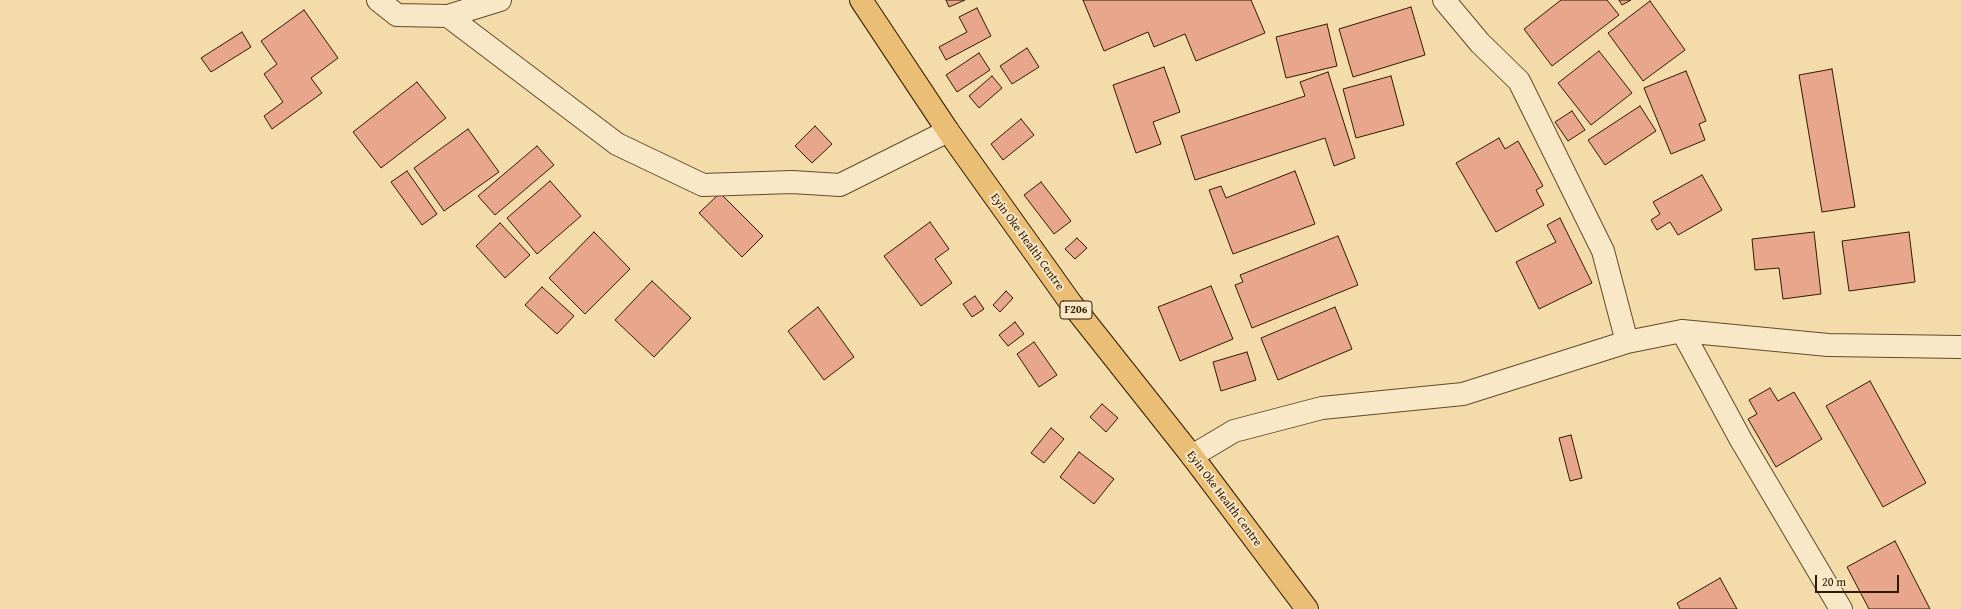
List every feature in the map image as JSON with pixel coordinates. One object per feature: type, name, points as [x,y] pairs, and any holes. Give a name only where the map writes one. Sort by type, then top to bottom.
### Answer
[{"type":"main road","name":"Eyin Oke Health Centre","points":[[860,0],[948,131],[1070,302],[1192,456],[1307,609]]},
{"type":"street","points":[[378,0],[396,15],[448,16],[500,0]]},
{"type":"street","points":[[1444,0],[1480,43],[1519,81],[1603,251],[1627,342]]},
{"type":"street","points":[[448,16],[617,144],[703,185],[792,182],[840,185],[948,131]]},
{"type":"street","points":[[1682,330],[1742,440],[1841,609]]},
{"type":"street","points":[[1192,456],[1234,431],[1322,408],[1463,394],[1627,342],[1682,330],[1828,345],[1961,347]]},
{"type":"building","points":[[946,0],[965,0],[949,7]]},
{"type":"building","points":[[1083,0],[1251,0],[1265,33],[1196,61],[1185,34],[1154,47],[1148,32],[1104,51]]},
{"type":"building","points":[[1561,0],[1607,0],[1619,15],[1552,66],[1524,29]]},
{"type":"building","points":[[1619,0],[1631,0],[1622,5]]},
{"type":"building","points":[[1650,1],[1685,50],[1643,81],[1608,33]]},
{"type":"building","points":[[1411,7],[1425,55],[1353,77],[1339,29]]},
{"type":"building","points":[[977,8],[991,36],[946,60],[939,47],[967,32],[959,17]]},
{"type":"building","points":[[304,10],[338,58],[311,78],[322,93],[272,129],[264,116],[283,102],[264,74],[277,64],[261,41]]},
{"type":"building","points":[[1327,24],[1337,66],[1286,78],[1276,37]]},
{"type":"building","points":[[242,32],[251,47],[211,72],[201,58]]},
{"type":"building","points":[[1027,48],[1039,67],[1012,84],[1000,66]]},
{"type":"building","points":[[1599,51],[1632,93],[1591,125],[1558,83]]},
{"type":"building","points":[[979,53],[990,70],[957,92],[946,75]]},
{"type":"building","points":[[1164,67],[1180,112],[1153,122],[1161,144],[1136,153],[1113,85]]},
{"type":"building","points":[[1832,69],[1855,207],[1822,212],[1799,75]]},
{"type":"building","points":[[1686,71],[1706,121],[1699,124],[1705,140],[1671,154],[1644,88]]},
{"type":"building","points":[[1328,72],[1355,158],[1334,166],[1325,138],[1195,180],[1181,136],[1305,96],[1300,82]]},
{"type":"building","points":[[992,76],[1002,88],[979,108],[969,96]]},
{"type":"building","points":[[1391,76],[1404,125],[1356,138],[1343,89]]},
{"type":"building","points":[[417,82],[446,118],[381,168],[353,132]]},
{"type":"building","points":[[1640,106],[1656,131],[1605,165],[1588,140]]},
{"type":"building","points":[[1572,111],[1585,130],[1568,141],[1555,122]]},
{"type":"building","points":[[1021,119],[1034,135],[1003,160],[991,144]]},
{"type":"building","points":[[815,126],[832,144],[812,163],[795,146]]},
{"type":"building","points":[[468,129],[499,172],[444,211],[414,168]]},
{"type":"building","points":[[1499,138],[1505,149],[1518,141],[1543,186],[1536,190],[1544,205],[1496,232],[1456,163]]},
{"type":"building","points":[[537,146],[554,165],[495,215],[478,196]]},
{"type":"building","points":[[407,171],[437,214],[422,225],[391,182]]},
{"type":"building","points":[[1295,171],[1315,224],[1233,254],[1209,190],[1221,186],[1226,198]]},
{"type":"building","points":[[1702,175],[1722,210],[1678,235],[1670,222],[1657,230],[1651,220],[1660,214],[1653,202]]},
{"type":"building","points":[[550,181],[581,216],[537,254],[507,218]]},
{"type":"building","points":[[1041,182],[1071,221],[1054,234],[1024,195]]},
{"type":"building","points":[[720,193],[763,236],[742,257],[699,213]]},
{"type":"building","points":[[1560,218],[1592,283],[1539,309],[1516,262],[1556,242],[1547,225]]},
{"type":"building","points":[[930,222],[949,249],[935,259],[952,283],[921,306],[884,256]]},
{"type":"building","points":[[500,223],[530,255],[505,278],[476,246]]},
{"type":"building","points":[[594,232],[630,269],[585,314],[549,278]]},
{"type":"building","points":[[1814,232],[1821,294],[1783,299],[1779,268],[1755,270],[1752,239]]},
{"type":"building","points":[[1909,232],[1915,282],[1849,291],[1842,241]]},
{"type":"building","points":[[1338,236],[1358,285],[1252,328],[1235,285],[1243,282],[1240,275]]},
{"type":"building","points":[[1077,238],[1087,248],[1075,259],[1065,249]]},
{"type":"building","points":[[652,281],[691,318],[654,357],[615,320]]},
{"type":"building","points":[[1211,286],[1233,339],[1180,361],[1158,307]]},
{"type":"building","points":[[542,287],[574,316],[557,334],[525,305]]},
{"type":"building","points":[[1006,291],[1013,298],[1000,312],[993,305]]},
{"type":"building","points":[[975,296],[984,309],[972,317],[963,304]]},
{"type":"building","points":[[818,307],[854,357],[824,380],[788,331]]},
{"type":"building","points":[[1335,307],[1352,349],[1278,380],[1261,338]]},
{"type":"building","points":[[1015,322],[1024,334],[1008,346],[999,335]]},
{"type":"building","points":[[1034,342],[1057,375],[1039,387],[1017,354]]},
{"type":"building","points":[[1247,352],[1256,380],[1221,391],[1213,362]]},
{"type":"building","points":[[1870,381],[1926,483],[1883,507],[1826,406]]},
{"type":"building","points":[[1770,388],[1778,401],[1794,392],[1822,439],[1776,467],[1748,419],[1757,414],[1749,400]]},
{"type":"building","points":[[1102,404],[1118,418],[1106,432],[1090,417]]},
{"type":"building","points":[[1051,428],[1064,439],[1044,463],[1031,453]]},
{"type":"building","points":[[1571,435],[1582,478],[1570,481],[1559,438]]},
{"type":"building","points":[[1079,452],[1114,479],[1094,504],[1060,477]]},
{"type":"building","points":[[1895,541],[1930,609],[1869,609],[1847,567]]},
{"type":"building","points":[[1720,578],[1737,609],[1680,609],[1677,603]]}]
